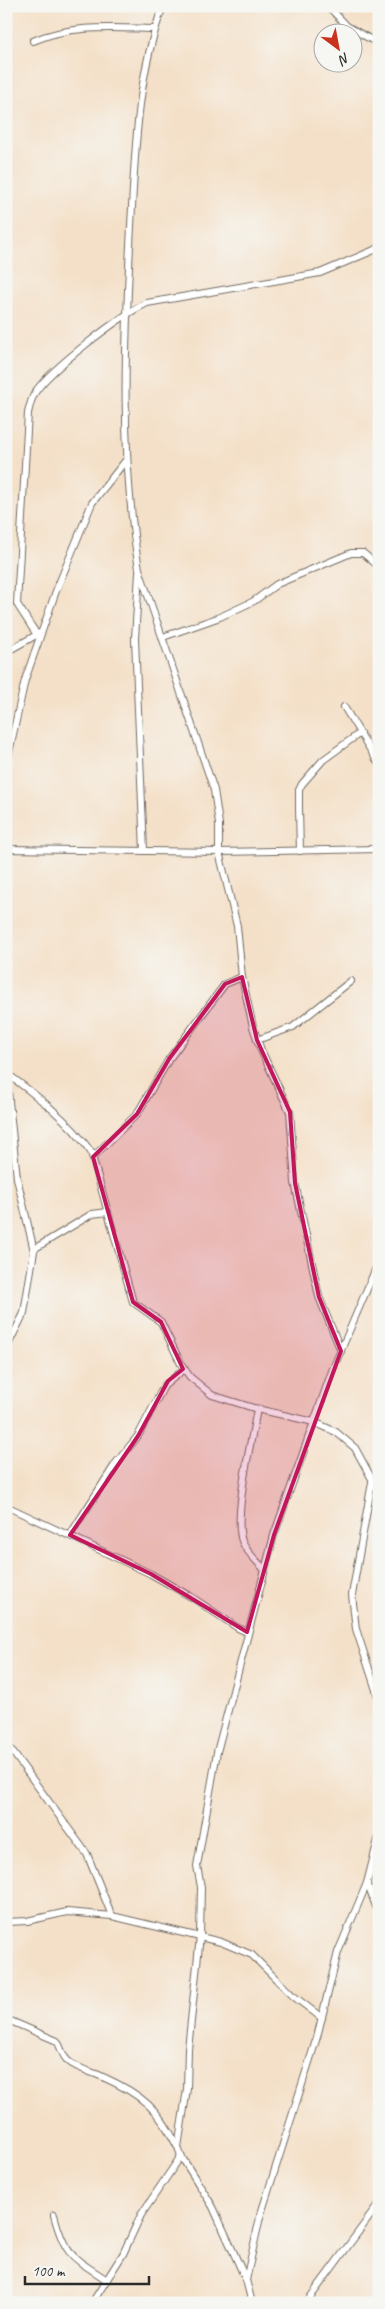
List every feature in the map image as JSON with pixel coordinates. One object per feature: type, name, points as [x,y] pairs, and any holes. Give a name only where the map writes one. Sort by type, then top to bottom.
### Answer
[{"type":"street","points":[[144,851],[135,639],[139,569],[126,460],[127,315],[140,97],[155,29],[163,6]]},
{"type":"street","points":[[328,6],[347,26],[379,44]]},
{"type":"street","points":[[33,41],[47,35],[82,28],[155,29]]},
{"type":"street","points":[[39,634],[17,604],[28,412],[31,400],[37,390],[67,361],[127,315],[147,303],[320,273],[379,248]]},
{"type":"street","points":[[6,766],[24,680],[39,634],[92,503],[126,460]]},
{"type":"street","points":[[163,637],[220,617],[254,601],[277,584],[351,553],[363,553],[376,564]]},
{"type":"street","points":[[139,569],[214,790],[219,824],[219,852],[237,926],[242,976],[258,1040],[290,1112],[295,1183],[319,1297],[341,1351]]},
{"type":"street","points":[[6,652],[39,634]]},
{"type":"street","points":[[344,707],[379,764]]},
{"type":"street","points":[[300,851],[298,809],[299,790],[302,784],[323,760],[360,733]]},
{"type":"street","points":[[6,849],[219,852],[379,849]]},
{"type":"street","points":[[93,1157],[138,1114],[169,1059],[225,984],[242,976]]},
{"type":"street","points":[[258,1040],[293,1027],[351,981]]},
{"type":"street","points":[[6,1073],[39,1099],[76,1133],[93,1157],[133,1302],[161,1322],[184,1369],[201,1388],[212,1395],[257,1409],[314,1422],[336,1432],[354,1448],[379,1492]]},
{"type":"street","points":[[6,1073],[9,1130],[17,1178],[34,1249],[24,1313],[6,1349]]},
{"type":"street","points":[[34,1249],[92,1214],[108,1212]]},
{"type":"street","points":[[178,2147],[187,2089],[188,2049],[200,1936],[200,1887],[197,1866],[217,1752],[264,1569],[314,1422],[341,1351],[379,1261]]},
{"type":"street","points":[[70,1535],[116,1463],[138,1436],[164,1386],[184,1369]]},
{"type":"street","points":[[257,1409],[242,1504],[240,1529],[242,1541],[248,1552],[264,1569]]},
{"type":"street","points":[[372,1482],[352,1595],[352,1612],[379,1699]]},
{"type":"street","points":[[6,1506],[152,1574],[247,1632]]},
{"type":"street","points":[[6,1743],[87,1854],[112,1916]]},
{"type":"street","points":[[246,2280],[260,2217],[322,2018],[338,1952],[367,1882],[379,1836]]},
{"type":"street","points":[[367,1882],[379,1914]]},
{"type":"street","points":[[6,1922],[27,1921],[67,1912],[112,1916],[200,1936],[252,1955],[292,1995],[322,2018]]},
{"type":"street","points":[[6,2019],[58,2041],[61,2052],[70,2062],[123,2086],[145,2102],[165,2122],[181,2156],[213,2207],[246,2280],[252,2303]]},
{"type":"street","points":[[92,2303],[123,2254],[141,2214],[181,2156]]},
{"type":"street","points":[[306,2303],[379,2204]]},
{"type":"street","points":[[54,2215],[61,2241],[66,2249],[107,2280]]},
{"type":"highlighted area","points":[[242,977],[257,1040],[290,1112],[295,1183],[319,1297],[341,1351],[274,1535],[247,1632],[151,1574],[70,1535],[138,1436],[168,1381],[183,1369],[161,1322],[133,1302],[93,1157],[137,1114],[169,1059],[225,984]]}]
